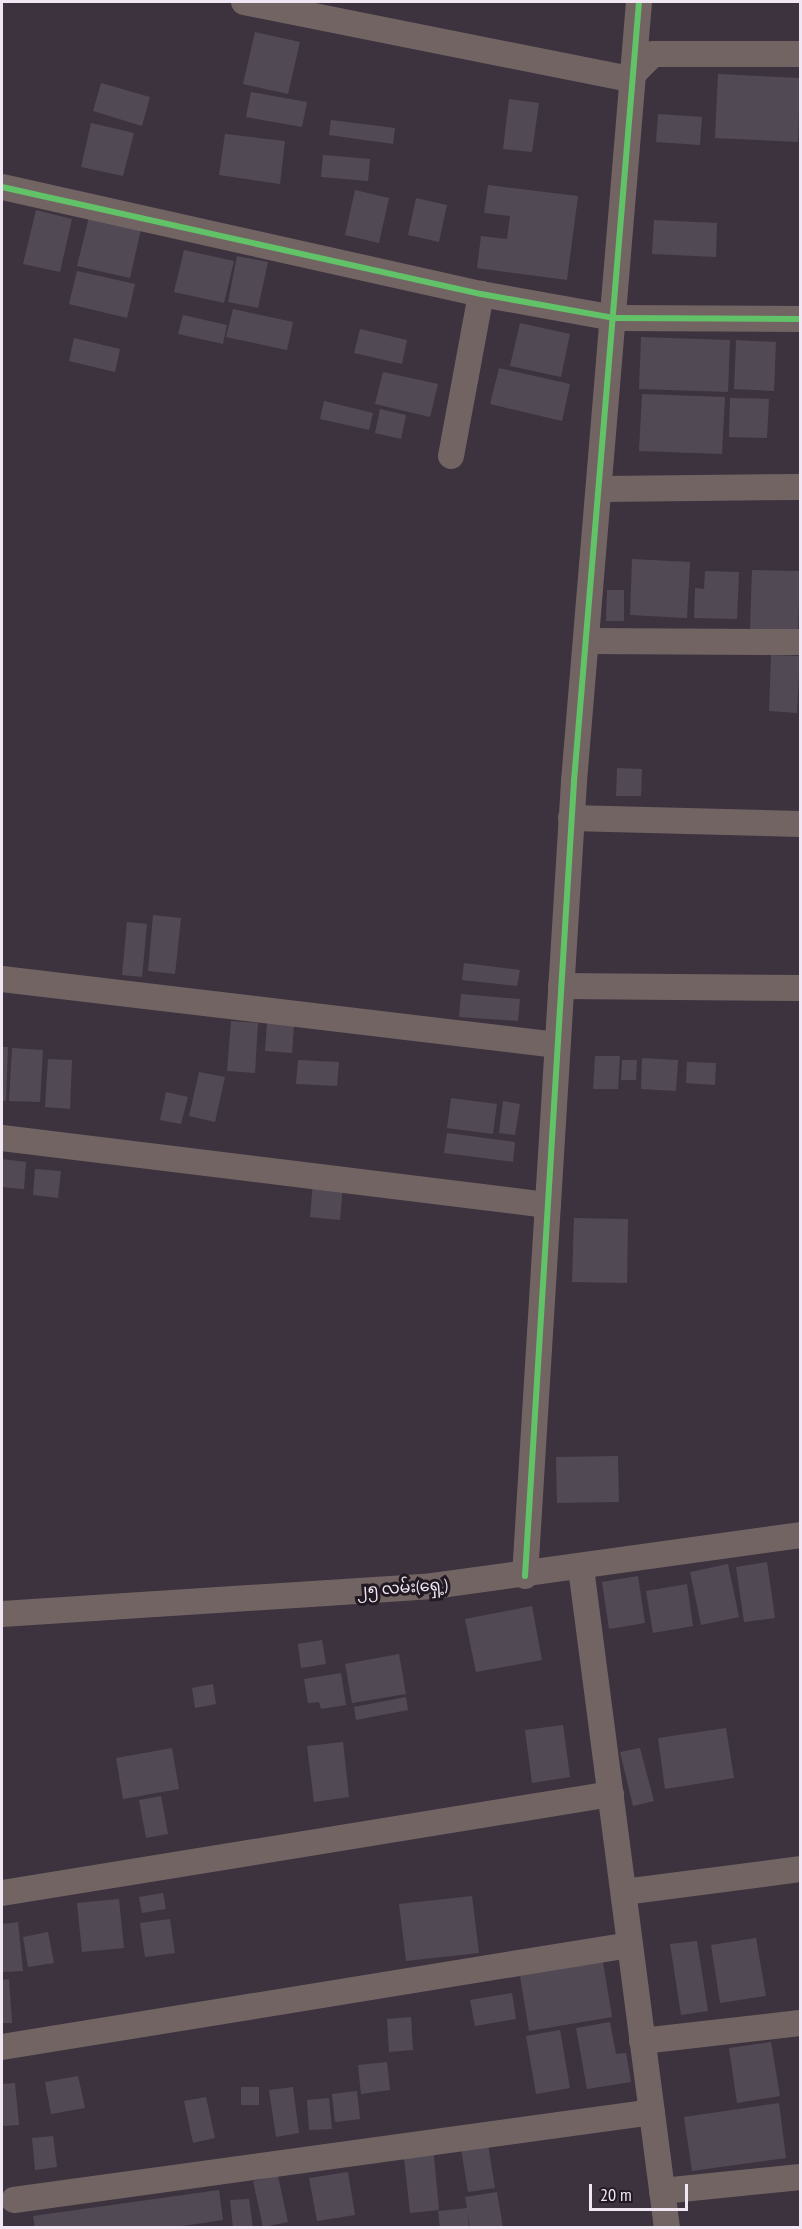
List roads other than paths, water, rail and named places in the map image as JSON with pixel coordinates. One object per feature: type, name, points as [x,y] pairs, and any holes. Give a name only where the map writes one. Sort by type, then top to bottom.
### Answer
[{"type":"street","points":[[244,2],[628,79]]},
{"type":"street","points":[[525,1576],[571,818],[602,489],[615,318],[628,79],[639,2]]},
{"type":"street","points":[[628,79],[653,54],[801,54]]},
{"type":"street","points":[[2,187],[481,294],[615,318],[801,319]]},
{"type":"street","points":[[451,456],[481,294]]},
{"type":"street","points":[[602,489],[801,487]]},
{"type":"street","points":[[587,641],[801,642]]},
{"type":"street","points":[[571,818],[801,824]]},
{"type":"street","points":[[2,979],[557,1045]]},
{"type":"street","points":[[561,986],[801,988]]},
{"type":"street","points":[[2,1138],[548,1205]]},
{"type":"street","name":"၂၅ လမ်း(ရှေ့)","points":[[2,1614],[525,1576],[801,1536]]},
{"type":"street","points":[[581,1568],[667,2228]]},
{"type":"street","points":[[2,1893],[611,1794]]},
{"type":"street","points":[[624,1892],[801,1869]]},
{"type":"street","points":[[2,2047],[630,1945]]},
{"type":"street","points":[[642,2041],[801,2023]]},
{"type":"street","points":[[14,2200],[652,2112]]},
{"type":"street","points":[[662,2191],[801,2177]]}]
